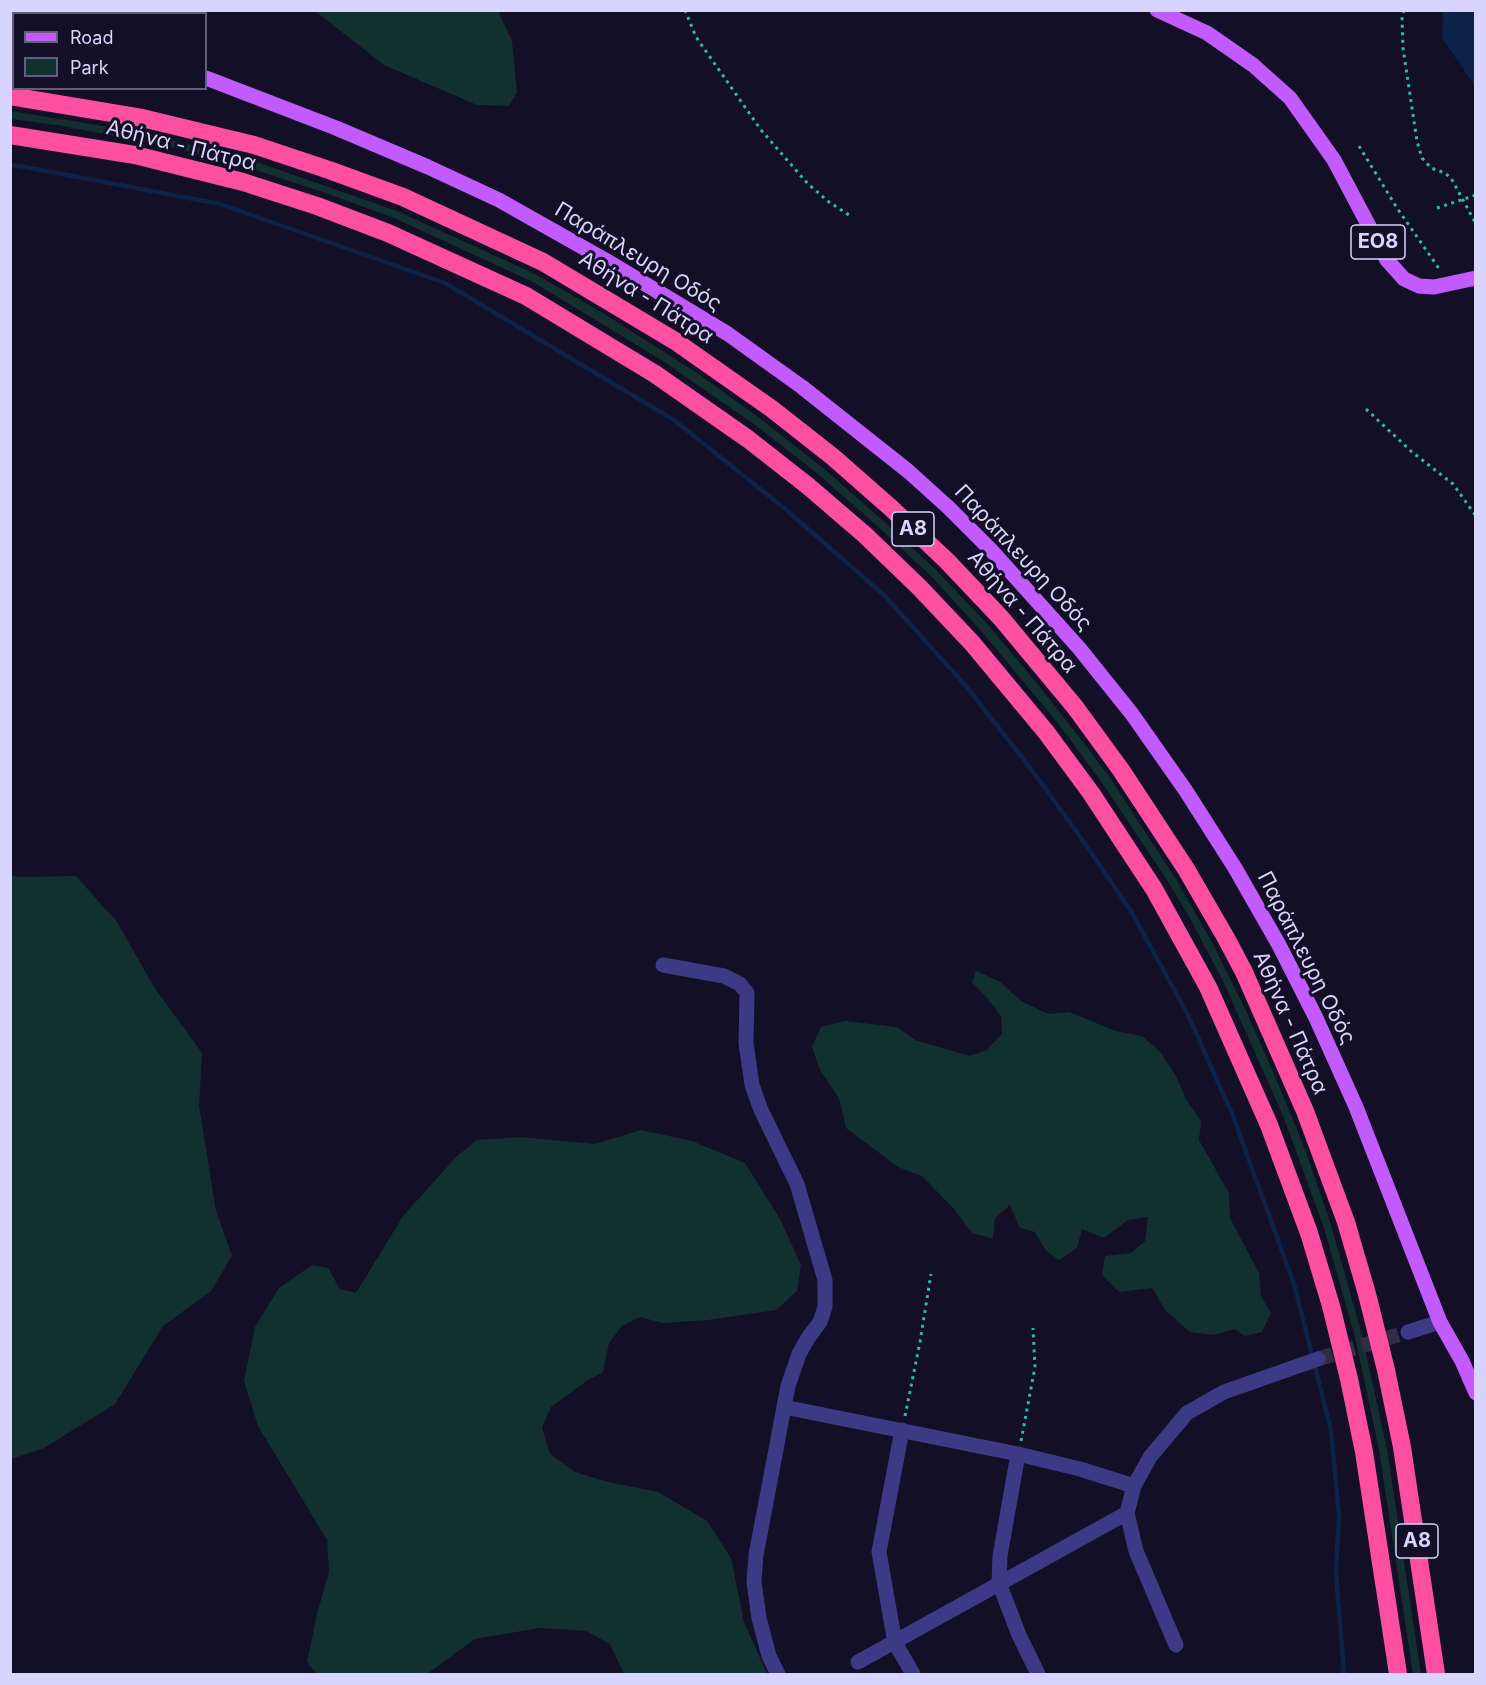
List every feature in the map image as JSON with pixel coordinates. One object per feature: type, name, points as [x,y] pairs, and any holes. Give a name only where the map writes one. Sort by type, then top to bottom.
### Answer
[{"type":"highway","name":"Αθήνα - Πάτρα","points":[[10,96],[133,116],[254,146],[403,197],[543,262],[675,341],[772,409],[833,457],[891,508],[947,561],[1000,618],[1075,707],[1121,770],[1186,869],[1244,972],[1301,1102],[1346,1222],[1386,1370],[1402,1447],[1436,1674]]},
{"type":"highway","name":"Αθήνα - Πάτρα","points":[[10,135],[135,155],[243,182],[317,206],[388,233],[526,296],[591,333],[671,384],[748,439],[808,486],[864,535],[920,588],[972,643],[1091,793],[1154,889],[1209,987],[1269,1125],[1309,1233],[1331,1306],[1349,1379],[1364,1452],[1398,1674]]},
{"type":"main road","name":"ΕΟ8","points":[[1157,10],[1207,33],[1253,65],[1290,98],[1334,160],[1387,260],[1400,275],[1419,286],[1434,287],[1476,278]]},
{"type":"main road","name":"Παράπλευρη Οδός","points":[[207,78],[336,128],[428,167],[499,200],[607,261],[728,334],[802,387],[908,471],[983,542],[1079,648],[1132,714],[1235,867],[1279,945],[1316,1018],[1356,1107],[1440,1322],[1462,1360],[1476,1393]]},
{"type":"street","points":[[663,965],[724,976],[740,984],[747,993],[746,1043],[752,1085],[761,1110],[797,1184],[825,1280],[825,1307],[820,1322],[799,1354],[788,1386],[756,1555],[754,1582],[759,1618],[769,1656],[778,1674]]},
{"type":"street","points":[[1408,1332],[1440,1322]]},
{"type":"street","points":[[1176,1645],[1136,1551],[1127,1514],[1134,1486],[1150,1457],[1187,1413],[1224,1392],[1318,1359]]},
{"type":"street","points":[[784,1407],[1018,1454],[1080,1469],[1134,1486]]},
{"type":"street","points":[[902,1430],[879,1552],[895,1643],[913,1674]]},
{"type":"street","points":[[1018,1454],[1000,1556],[999,1582],[1019,1635],[1038,1674]]},
{"type":"street","points":[[858,1662],[999,1582],[1127,1514]]},
{"type":"path","points":[[685,10],[696,38],[762,130],[808,184],[849,215]]},
{"type":"path","points":[[1404,10],[1402,48],[1416,141],[1422,158],[1431,168],[1451,178],[1476,224]]},
{"type":"path","points":[[1359,146],[1403,217],[1450,283]]},
{"type":"path","points":[[1437,208],[1476,195]]},
{"type":"path","points":[[1366,410],[1412,452],[1453,484],[1476,516]]},
{"type":"path","points":[[902,1430],[931,1274]]},
{"type":"path","points":[[1018,1454],[1035,1367],[1033,1328]]},
{"type":"green space","points":[[315,11],[498,11],[512,41],[517,92],[509,106],[477,105],[384,65]]},
{"type":"green space","points":[[11,111],[140,132],[251,160],[397,211],[537,275],[603,313],[700,375],[762,420],[823,468],[881,519],[937,571],[990,627],[1110,778],[1174,876],[1213,944],[1277,1081],[1306,1152],[1331,1225],[1362,1335],[1387,1449],[1421,1674],[1413,1674],[1379,1450],[1355,1337],[1324,1228],[1284,1118],[1223,981],[1167,880],[1103,784],[1057,722],[983,633],[931,576],[875,524],[818,474],[758,427],[663,361],[533,282],[394,218],[323,192],[249,168],[175,148],[63,126],[11,119]]},
{"type":"green space","points":[[10,875],[20,877],[76,876],[117,922],[154,987],[202,1053],[199,1106],[216,1211],[232,1256],[211,1291],[163,1326],[115,1404],[44,1448],[11,1459]]},
{"type":"green space","points":[[976,971],[999,981],[1021,1001],[1048,1014],[1069,1012],[1116,1031],[1142,1036],[1160,1052],[1175,1074],[1187,1101],[1201,1121],[1199,1140],[1229,1193],[1230,1218],[1259,1273],[1261,1296],[1271,1313],[1262,1332],[1245,1336],[1235,1329],[1214,1335],[1190,1332],[1166,1311],[1152,1288],[1119,1292],[1102,1275],[1105,1256],[1131,1253],[1145,1241],[1148,1217],[1128,1220],[1104,1238],[1082,1229],[1077,1248],[1059,1260],[1046,1251],[1035,1232],[1020,1228],[1010,1205],[995,1218],[993,1239],[972,1233],[954,1209],[922,1176],[898,1167],[846,1128],[839,1098],[820,1070],[812,1047],[821,1027],[845,1021],[897,1027],[915,1040],[970,1056],[987,1050],[1002,1034],[1001,1016],[972,982]]},
{"type":"green space","points":[[641,1130],[692,1141],[745,1163],[780,1219],[801,1265],[797,1291],[776,1310],[708,1320],[662,1323],[640,1317],[622,1326],[609,1343],[603,1372],[551,1407],[542,1428],[550,1454],[575,1472],[608,1482],[658,1492],[707,1521],[731,1558],[744,1622],[767,1674],[624,1674],[610,1644],[586,1631],[540,1628],[475,1639],[427,1674],[317,1674],[307,1662],[329,1572],[327,1540],[258,1426],[244,1381],[255,1327],[279,1288],[312,1265],[328,1268],[340,1289],[356,1293],[403,1216],[457,1156],[477,1140],[520,1137],[595,1144]]},
{"type":"water","points":[[1443,11],[1475,11],[1475,86],[1442,38]]},
{"type":"waterway","points":[[10,165],[220,204],[445,283],[674,420],[784,508],[885,596],[965,685],[1025,761],[1131,911],[1188,1015],[1233,1116],[1294,1284],[1331,1430],[1339,1515],[1336,1571],[1344,1674]]},
{"type":"tunnel","points":[[1318,1359],[1408,1332]]}]
